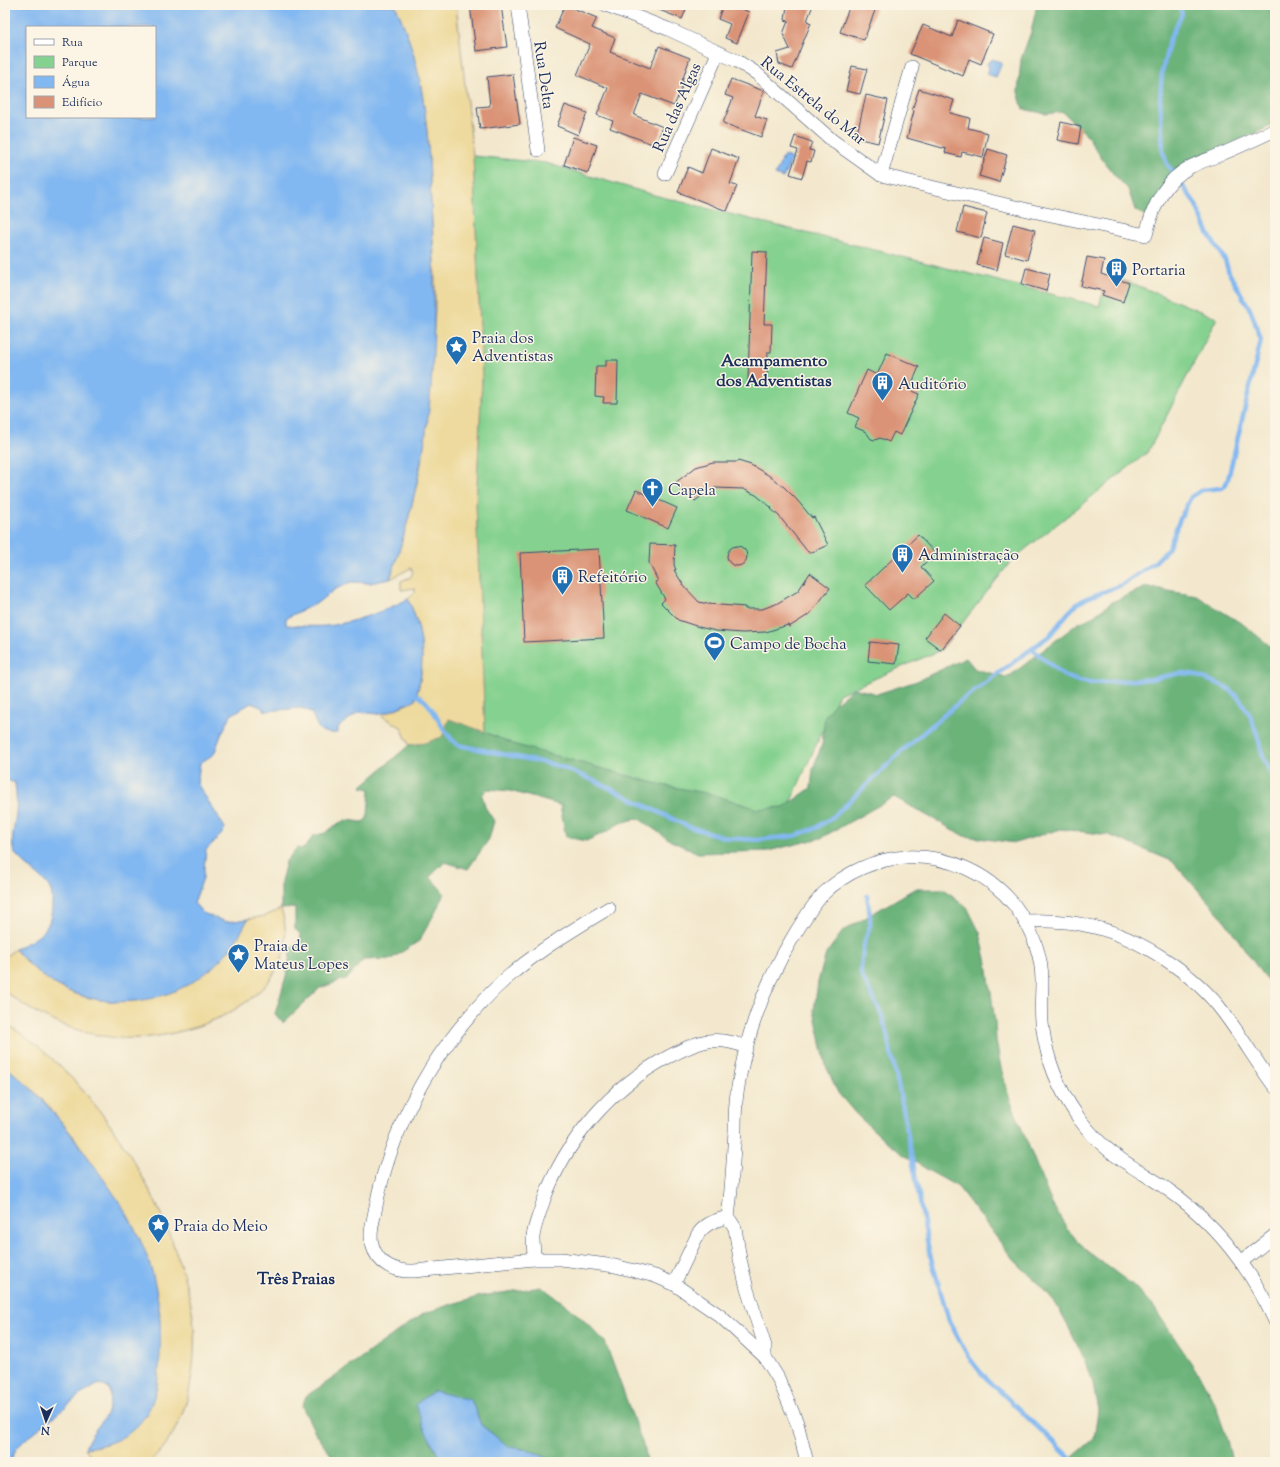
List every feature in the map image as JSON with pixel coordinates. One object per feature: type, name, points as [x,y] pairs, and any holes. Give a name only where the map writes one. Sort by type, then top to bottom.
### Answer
[{"type":"street","name":"Rua Delta","points":[[518,5],[538,150]]},
{"type":"street","name":"Rua Estrela do Mar","points":[[606,5],[668,29],[737,61],[756,72],[833,141],[881,175],[1032,211],[1146,235],[1150,218],[1155,206],[1171,181],[1189,167],[1225,153],[1275,130]]},
{"type":"street","name":"Rua das Algas","points":[[665,174],[718,53]]},
{"type":"street","points":[[881,175],[912,68]]},
{"type":"street","points":[[765,1357],[765,1346],[755,1318],[735,1228],[728,1217],[732,1193],[736,1098],[746,1047],[753,1022],[772,974],[798,928],[823,895],[847,876],[861,868],[890,859],[905,857],[920,857],[952,862],[980,875],[994,884],[1005,895],[1024,921],[1035,942],[1041,967],[1041,1011],[1046,1048],[1054,1072],[1067,1101],[1078,1117],[1102,1144],[1130,1166],[1168,1189],[1207,1222],[1241,1262],[1255,1283],[1275,1321]]},
{"type":"street","points":[[609,908],[551,943],[528,960],[495,990],[465,1022],[439,1056],[417,1092],[394,1144],[377,1199],[372,1227],[372,1244],[380,1260],[392,1268],[407,1271],[534,1259],[561,1259],[615,1266],[648,1274],[674,1284],[719,1315],[765,1357],[778,1378],[788,1401],[797,1424],[807,1462]]},
{"type":"street","points":[[1024,921],[1067,922],[1094,927],[1128,939],[1160,956],[1195,983],[1223,1012],[1275,1087]]},
{"type":"street","points":[[534,1259],[533,1236],[545,1199],[557,1170],[582,1131],[611,1099],[644,1072],[690,1046],[717,1040],[737,1043],[746,1047]]},
{"type":"street","points":[[674,1284],[702,1228],[712,1221],[728,1217]]},
{"type":"street","points":[[1241,1262],[1275,1235]]},
{"type":"green space","points":[[1037,5],[1275,5],[1275,124],[1194,162],[1173,192],[1148,217],[1135,210],[1128,189],[1104,162],[1086,134],[1063,112],[1046,114],[1023,109],[1018,92],[1021,59],[1031,32]]},
{"type":"green space","points":[[473,156],[546,163],[654,195],[1099,306],[1108,276],[1139,286],[1217,318],[1148,452],[1013,559],[941,650],[839,694],[782,821],[485,738],[476,504],[482,378]]},
{"type":"green space","points":[[1146,587],[1197,596],[1244,625],[1275,650],[1275,988],[1262,974],[1223,918],[1172,861],[1109,835],[1061,829],[1015,843],[964,836],[894,797],[821,838],[768,851],[698,853],[671,841],[638,818],[618,824],[608,831],[586,841],[566,837],[560,805],[510,791],[487,789],[482,795],[485,807],[494,821],[489,839],[468,869],[445,862],[430,877],[444,893],[436,911],[419,941],[391,959],[363,960],[348,978],[320,988],[283,1023],[275,1014],[287,973],[291,947],[300,942],[301,935],[295,929],[295,908],[281,909],[281,882],[286,861],[297,848],[302,849],[306,847],[313,836],[325,833],[339,823],[348,820],[362,822],[366,820],[368,815],[370,789],[361,787],[409,745],[424,743],[449,719],[516,745],[662,785],[711,794],[758,809],[784,807],[811,788],[813,769],[822,744],[825,716],[834,704],[854,688],[877,694],[917,681],[966,658],[975,669],[1005,677],[1011,675],[1077,624],[1094,616],[1112,602]]},
{"type":"green space","points":[[914,889],[944,889],[967,907],[980,933],[987,963],[996,1040],[1001,1068],[1009,1097],[1052,1204],[1068,1230],[1087,1251],[1134,1286],[1153,1306],[1202,1379],[1216,1407],[1225,1433],[1232,1462],[1067,1462],[1094,1439],[1098,1411],[1093,1383],[1082,1355],[1056,1304],[1034,1279],[1013,1259],[958,1187],[901,1153],[857,1115],[838,1093],[826,1066],[814,1010],[818,982],[826,954],[843,931]]},
{"type":"green space","points":[[542,1287],[569,1307],[605,1342],[645,1450],[647,1462],[556,1462],[529,1450],[509,1447],[481,1425],[471,1401],[423,1426],[442,1462],[336,1462],[315,1432],[302,1406],[306,1396],[425,1313],[481,1296]]},
{"type":"sand","name":"Praia dos Adventistas","points":[[395,5],[456,5],[473,156],[482,378],[476,504],[485,732],[449,719],[442,737],[424,743],[409,745],[401,727],[379,714],[415,701],[421,675],[422,650],[420,637],[408,599],[415,593],[415,588],[401,590],[401,581],[411,577],[413,571],[411,568],[390,579],[413,502],[428,417],[435,309],[435,282],[424,102],[413,54]]},
{"type":"sand","name":"Praia de Mateus Lopes","points":[[281,909],[285,940],[278,967],[261,990],[237,1008],[208,1023],[177,1032],[146,1038],[118,1038],[103,1036],[88,1033],[44,1017],[17,1001],[5,991],[5,957],[15,949],[26,962],[68,991],[85,997],[119,1002],[210,970],[232,947],[248,919],[265,916]]},
{"type":"sand","name":"Praia do Meio","points":[[5,1023],[34,1043],[61,1067],[86,1094],[109,1123],[130,1154],[148,1187],[163,1219],[179,1260],[192,1308],[194,1326],[194,1354],[192,1373],[189,1392],[183,1412],[175,1430],[164,1447],[150,1462],[95,1462],[85,1448],[108,1444],[160,1314],[152,1271],[113,1193],[74,1137],[45,1102],[5,1066]]},
{"type":"water","points":[[5,5],[395,5],[413,54],[419,78],[424,102],[428,151],[434,272],[434,341],[429,412],[421,460],[405,532],[390,579],[370,583],[351,582],[334,590],[317,603],[286,618],[286,625],[320,626],[339,624],[374,614],[408,599],[417,624],[422,649],[421,674],[415,700],[388,712],[379,714],[359,712],[338,727],[338,733],[326,733],[322,731],[311,712],[301,708],[266,711],[251,703],[231,715],[214,754],[200,763],[197,783],[225,828],[221,835],[206,850],[203,878],[194,903],[203,913],[226,922],[248,919],[240,935],[229,950],[204,975],[184,987],[163,995],[141,1000],[119,1002],[96,999],[74,993],[42,976],[15,949],[42,933],[46,928],[51,914],[52,898],[47,884],[14,852],[13,838],[16,813],[15,783],[5,779]]},
{"type":"water","points":[[993,59],[1002,63],[996,77],[987,74],[989,68],[987,63]]},
{"type":"water","points":[[784,155],[792,159],[783,178],[775,175]]},
{"type":"water","points":[[5,1066],[40,1098],[61,1122],[81,1147],[131,1222],[144,1249],[150,1266],[155,1284],[160,1321],[160,1359],[155,1393],[144,1418],[135,1428],[113,1441],[100,1446],[85,1448],[109,1407],[109,1388],[99,1384],[80,1395],[26,1439],[16,1449],[10,1462],[5,1462]]},
{"type":"water","points":[[434,1391],[471,1400],[481,1425],[509,1447],[529,1450],[556,1462],[442,1462],[423,1426],[416,1404]]},
{"type":"building","points":[[470,5],[501,5],[507,47],[476,51]]},
{"type":"building","points":[[565,5],[597,18],[592,28],[615,38],[610,52],[650,68],[659,46],[690,58],[682,81],[684,82],[674,106],[642,94],[634,115],[663,127],[655,145],[610,128],[613,121],[597,115],[608,88],[577,75],[590,44],[555,28]]},
{"type":"building","points":[[649,5],[688,5],[682,19]]},
{"type":"building","points":[[723,5],[732,5],[749,12],[737,43],[725,38],[730,24],[718,19]]},
{"type":"building","points":[[787,5],[813,5],[807,21],[811,23],[792,69],[779,64],[777,53],[790,49],[783,34],[788,21],[785,20]]},
{"type":"building","points":[[850,5],[877,5],[864,40],[840,32]]},
{"type":"building","points":[[958,20],[993,34],[981,64],[969,59],[963,76],[910,54],[923,25],[952,37]]},
{"type":"building","points":[[852,66],[867,69],[860,94],[846,91]]},
{"type":"building","points":[[513,74],[520,124],[480,129],[477,107],[490,106],[487,77]]},
{"type":"building","points":[[731,79],[764,91],[755,116],[767,120],[761,137],[723,123],[733,98],[725,95]]},
{"type":"building","points":[[919,89],[954,100],[950,113],[970,118],[968,128],[988,133],[983,157],[962,152],[961,157],[945,153],[946,149],[907,138],[914,111],[912,110]]},
{"type":"building","points":[[866,95],[888,100],[878,143],[856,138]]},
{"type":"building","points":[[565,105],[587,113],[578,135],[557,126]]},
{"type":"building","points":[[1061,122],[1081,127],[1078,144],[1057,140]]},
{"type":"building","points":[[795,136],[812,142],[809,150],[814,151],[811,162],[807,161],[802,178],[790,174],[798,150],[791,148]]},
{"type":"building","points":[[573,137],[597,145],[588,173],[564,165]]},
{"type":"building","points":[[711,148],[739,159],[730,184],[737,186],[727,211],[678,192],[688,167],[702,173]]},
{"type":"building","points":[[988,149],[1007,155],[999,182],[979,176]]},
{"type":"building","points":[[963,207],[987,213],[981,238],[957,232]]},
{"type":"building","points":[[1013,224],[1035,230],[1027,260],[1005,254]]},
{"type":"building","points":[[984,238],[1003,243],[997,270],[977,265]]},
{"type":"building","points":[[752,251],[767,252],[764,324],[772,324],[771,352],[768,352],[767,382],[748,381]]},
{"type":"building","points":[[1087,257],[1104,260],[1101,274],[1129,283],[1123,302],[1102,295],[1104,291],[1081,286]]},
{"type":"building","points":[[1026,268],[1050,274],[1046,291],[1022,284]]},
{"type":"building","name":"Auditório","points":[[887,353],[919,367],[909,390],[919,394],[900,435],[894,432],[889,442],[880,438],[875,440],[871,439],[866,432],[855,427],[859,418],[848,413],[867,370],[877,375]]},
{"type":"building","points":[[606,360],[618,360],[617,403],[603,403],[604,397],[595,396],[596,366],[606,366]]},
{"type":"building","points":[[738,461],[751,465],[784,487],[812,518],[814,517],[828,545],[812,552],[808,552],[779,516],[771,509],[772,508],[756,495],[743,489],[715,488],[695,501],[686,489],[684,494],[675,483],[696,467],[713,462]]},
{"type":"building","name":"Capela","points":[[636,490],[677,508],[668,528],[627,510]]},
{"type":"building","name":"Administração","points":[[918,535],[935,553],[921,567],[934,581],[914,599],[908,593],[889,610],[865,585]]},
{"type":"building","points":[[650,544],[675,545],[674,565],[676,570],[674,570],[684,586],[699,602],[745,607],[745,609],[762,609],[776,604],[798,591],[810,573],[830,588],[810,614],[789,627],[788,625],[766,632],[742,633],[716,631],[699,627],[678,620],[661,603],[665,599],[655,582],[658,581],[649,563]]},
{"type":"building","points":[[733,546],[741,546],[747,552],[747,560],[741,566],[733,566],[727,560],[727,552]]},
{"type":"building","name":"Refeitório","points":[[599,549],[604,638],[524,642],[520,553]]},
{"type":"building","points":[[944,613],[960,626],[941,650],[925,638]]},
{"type":"building","points":[[870,642],[899,645],[896,664],[868,661]]},
{"type":"waterway","points":[[417,695],[429,705],[452,740],[458,745],[564,768],[597,782],[689,827],[728,838],[756,840],[794,836],[816,828],[833,817],[904,749],[962,700],[1049,636],[1077,604],[1087,598],[1122,585],[1154,563],[1168,549],[1191,497],[1202,490],[1221,488],[1225,486],[1228,479],[1261,340],[1251,311],[1229,273],[1225,260],[1209,235],[1195,203],[1167,164],[1163,152],[1160,98],[1162,72],[1170,38],[1182,14],[1179,5]]},
{"type":"waterway","points":[[1032,649],[1063,675],[1078,681],[1091,683],[1151,679],[1181,673],[1193,674],[1226,687],[1239,698],[1250,715],[1263,757],[1275,782]]},
{"type":"waterway","points":[[867,896],[870,925],[864,944],[861,974],[880,1011],[885,1026],[901,1098],[929,1251],[949,1321],[968,1356],[981,1373],[1074,1462]]},
{"type":"place","name":"Portaria","points":[[1116,288]]},
{"type":"place","name":"Praia dos Adventistas","points":[[457,366]]},
{"type":"place","name":"Auditório","points":[[883,402]]},
{"type":"place","name":"Capela","points":[[652,508]]},
{"type":"place","name":"Administração","points":[[902,574]]},
{"type":"place","name":"Refeitório","points":[[562,596]]},
{"type":"place","name":"Campo de Bocha","points":[[714,662]]},
{"type":"place","name":"Praia de Mateus Lopes","points":[[239,974]]},
{"type":"place","name":"Praia do Meio","points":[[158,1244]]},
{"type":"district","name":"Acampamento dos Adventistas","points":[[774,370]]},
{"type":"district","name":"Três Praias","points":[[296,1278]]}]
